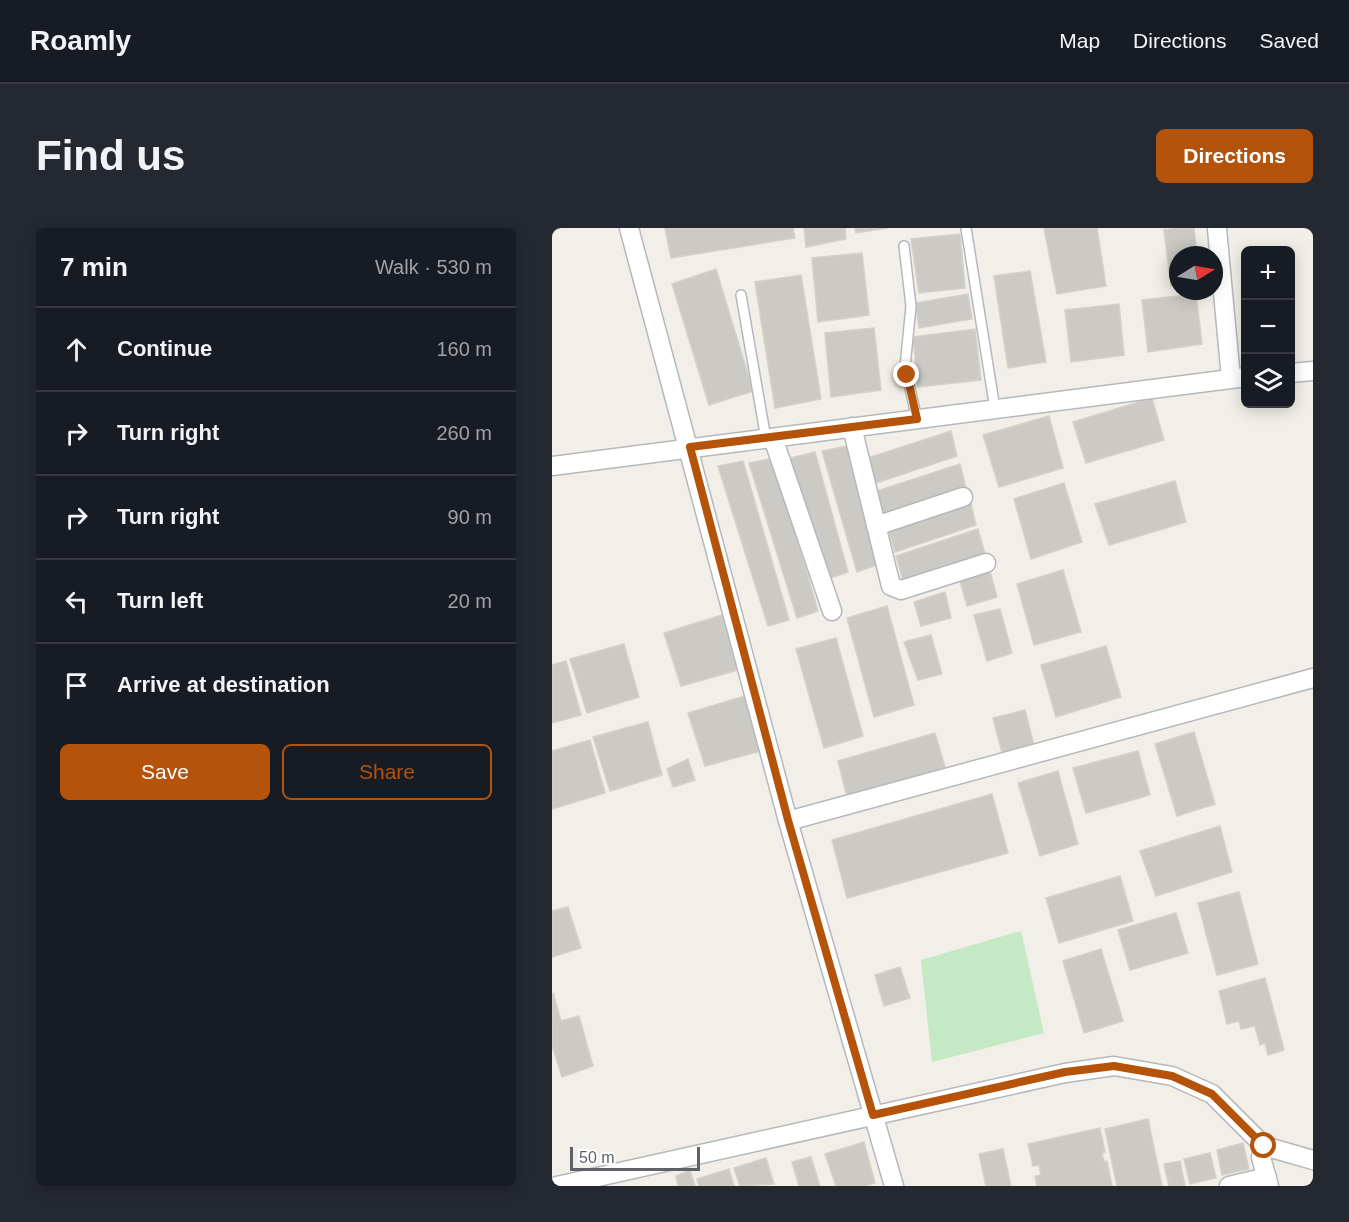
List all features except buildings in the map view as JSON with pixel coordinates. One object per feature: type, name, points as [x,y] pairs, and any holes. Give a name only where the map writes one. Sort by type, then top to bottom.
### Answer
[{"type":"street","points":[[629,228],[690,447],[788,820],[894,1186]]},
{"type":"street","points":[[552,466],[1238,377],[1216,229]]},
{"type":"street","points":[[1295,373],[1313,371]]},
{"type":"street","points":[[852,427],[889,579],[896,590],[986,563]]},
{"type":"street","points":[[770,438],[832,611]]},
{"type":"street","points":[[876,526],[963,496]]},
{"type":"street","points":[[788,820],[1313,678]]},
{"type":"street","points":[[557,1186],[1065,1072],[1114,1066],[1172,1076],[1212,1094],[1264,1146],[1313,1160]]},
{"type":"street","points":[[1229,1186],[1268,1182],[1261,1156]]},
{"type":"lane","points":[[966,228],[994,409]]},
{"type":"lane","points":[[904,246],[911,306],[905,367],[917,419]]},
{"type":"lane","points":[[741,295],[770,438]]},
{"type":"green space","points":[[1021,931],[1044,1033],[932,1062],[921,960]]},
{"type":"route","points":[[907,375],[917,419],[690,447],[788,820],[873,1115],[1065,1072],[1114,1066],[1172,1076],[1212,1094],[1264,1146]]}]
